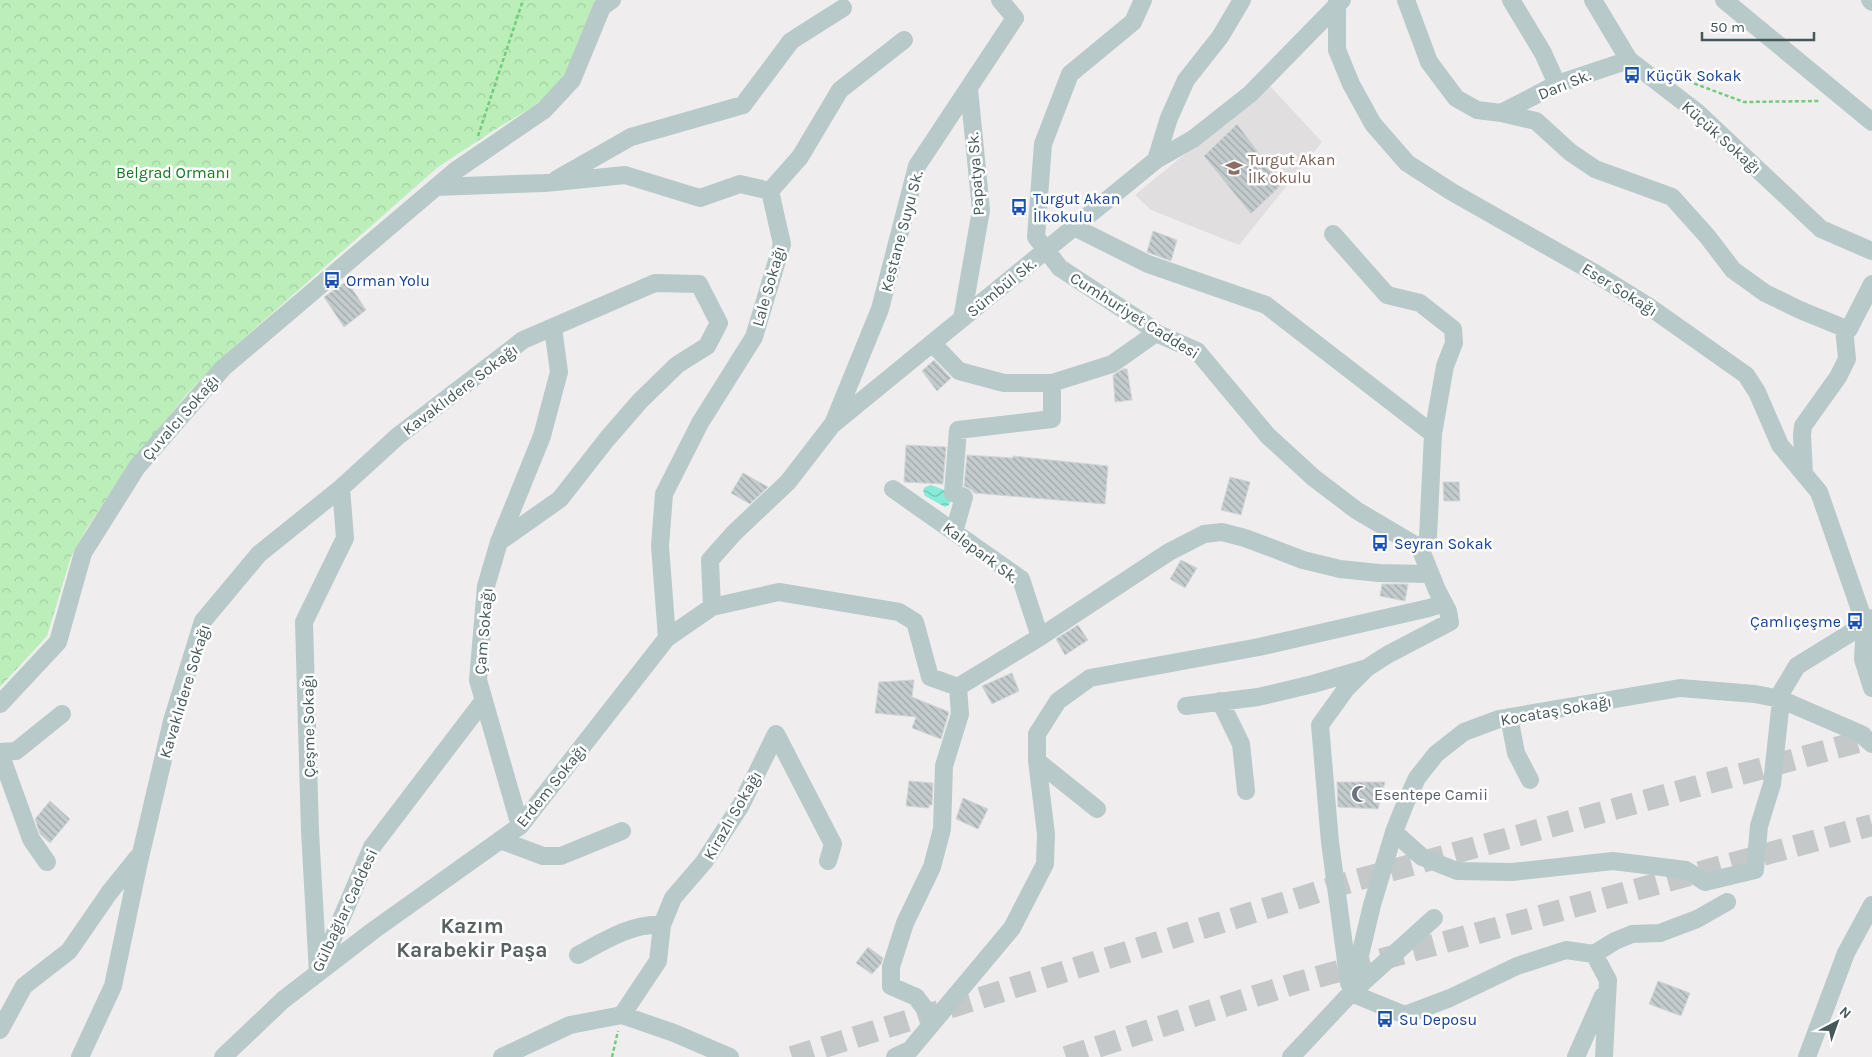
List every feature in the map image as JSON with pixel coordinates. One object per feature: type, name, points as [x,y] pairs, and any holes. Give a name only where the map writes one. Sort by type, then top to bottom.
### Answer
[{"type":"street","name":"Çuvalcı Sokağı","points":[[0,704],[58,642],[83,553],[137,467],[223,368],[436,187],[544,110],[572,80],[602,7],[612,0]]},
{"type":"street","name":"Kestane Suyu Sk.","points":[[832,426],[880,309],[917,166],[1015,18],[1000,0]]},
{"type":"street","name":"Cumhuriyet Caddesi","points":[[1143,0],[1133,22],[1070,74],[1043,144],[1036,237],[1060,268],[1144,323],[1156,333],[1197,351],[1268,436],[1314,478],[1356,510],[1420,548]]},
{"type":"street","points":[[1156,160],[1168,118],[1186,80],[1220,37],[1242,0]]},
{"type":"street","points":[[1406,0],[1429,62],[1456,98],[1478,110],[1501,112],[1536,121],[1570,152],[1595,169],[1672,197],[1707,236],[1733,270],[1765,292],[1800,310],[1849,330],[1872,284]]},
{"type":"street","points":[[1510,0],[1543,53],[1557,84]]},
{"type":"street","name":"Küçük Sokağı","points":[[1594,0],[1629,60],[1698,113],[1821,229],[1872,251]]},
{"type":"street","points":[[1724,0],[1872,122]]},
{"type":"street","name":"Sümbül Sk.","points":[[712,607],[710,560],[734,533],[788,482],[832,426],[1156,160],[1193,139],[1250,94],[1339,1]]},
{"type":"street","name":"Eser Sokağı","points":[[1339,1],[1337,50],[1373,124],[1407,163],[1452,192],[1594,272],[1643,302],[1746,375],[1757,392],[1780,445],[1819,492],[1868,619]]},
{"type":"street","points":[[552,182],[632,137],[744,104],[791,41],[843,8]]},
{"type":"street","points":[[436,187],[552,182],[625,175],[700,198],[740,184],[770,192],[800,156],[840,90],[904,40]]},
{"type":"street","name":"Darı Sk.","points":[[1501,112],[1557,84],[1629,60]]},
{"type":"street","name":"Papatya Sk.","points":[[962,319],[981,210],[969,89]]},
{"type":"street","name":"Lale Sokağı","points":[[667,638],[660,546],[664,494],[700,423],[754,337],[782,244],[770,192]]},
{"type":"street","points":[[1074,228],[1148,264],[1266,305],[1434,434]]},
{"type":"street","points":[[1333,234],[1387,294],[1420,304],[1453,329],[1454,343],[1445,366],[1434,434],[1428,537],[1426,543],[1420,548],[1450,617],[1450,622],[1446,626],[1386,655],[1367,668],[1346,689],[1320,725],[1330,842],[1351,993]]},
{"type":"street","name":"Kavaklıdere Sokağı","points":[[80,1057],[113,986],[172,721],[203,621],[258,554],[341,488],[398,436],[523,340],[655,283],[699,284],[719,324],[707,346],[677,365],[640,401],[607,439],[560,499],[499,542]]},
{"type":"street","name":"Çam Sokağı","points":[[520,826],[478,680],[486,586],[499,542],[542,436],[559,372],[553,328]]},
{"type":"street","points":[[1804,474],[1803,426],[1838,377],[1847,359],[1844,328]]},
{"type":"street","points":[[932,343],[959,371],[1004,383],[1052,383],[1112,364],[1156,333]]},
{"type":"street","points":[[954,532],[964,496],[953,493],[958,430],[1052,419],[1052,383]]},
{"type":"street","name":"Çeşme Sokağı","points":[[318,973],[310,831],[304,622],[345,538],[341,488]]},
{"type":"street","name":"Kalepark Sk.","points":[[893,489],[1021,579],[1040,637]]},
{"type":"street","points":[[958,688],[1040,637],[1169,552],[1204,534],[1222,532],[1245,538],[1304,560],[1340,569],[1379,573],[1430,574]]},
{"type":"street","points":[[712,607],[779,592],[899,612],[915,622],[930,677],[958,688]]},
{"type":"street","points":[[895,1057],[910,1050],[1012,928],[1045,864],[1046,834],[1037,761],[1037,734],[1058,701],[1090,678],[1259,647],[1444,603]]},
{"type":"street","name":"Erdem Sokağı","points":[[318,973],[374,930],[520,826],[667,638],[712,607]]},
{"type":"street","points":[[1868,619],[1863,659],[1872,688]]},
{"type":"street","points":[[1394,832],[1422,857],[1457,871],[1512,872],[1614,861],[1686,870],[1705,882],[1755,870],[1759,826],[1772,784],[1782,691],[1797,666],[1868,619]]},
{"type":"street","points":[[1186,706],[1258,697],[1367,668]]},
{"type":"street","points":[[934,1021],[916,997],[891,986],[891,967],[905,923],[932,867],[942,829],[944,766],[960,714],[958,688]]},
{"type":"street","name":"Kocataş Sokağı","points":[[1351,993],[1372,905],[1394,832],[1417,778],[1436,754],[1464,732],[1499,718],[1680,688],[1755,694],[1780,699],[1861,734],[1872,744]]},
{"type":"street","name":"Gülbağlar Caddesi","points":[[223,1057],[283,1000],[318,973],[372,847],[484,700]]},
{"type":"street","points":[[1220,702],[1241,744],[1246,791]]},
{"type":"street","points":[[47,862],[31,839],[0,752],[16,752],[62,714]]},
{"type":"street","points":[[1508,717],[1516,753],[1530,780]]},
{"type":"street","name":"Kirazlı Sokağı","points":[[622,1015],[658,961],[662,925],[673,898],[704,862],[741,805],[776,734],[833,844],[828,860]]},
{"type":"street","points":[[1037,761],[1097,809]]},
{"type":"street","points":[[500,840],[543,856],[561,856],[622,831]]},
{"type":"street","points":[[0,1030],[24,986],[69,951],[109,893],[141,854]]},
{"type":"street","points":[[1351,993],[1405,1015],[1450,998],[1516,966],[1566,950],[1594,954],[1615,941],[1632,934],[1660,933],[1688,922],[1727,902]]},
{"type":"street","points":[[1807,1057],[1846,952],[1872,905]]},
{"type":"street","points":[[1291,1057],[1351,993],[1434,918]]},
{"type":"street","points":[[578,955],[615,935],[648,924],[662,925]]},
{"type":"street","points":[[1594,954],[1608,980],[1604,1057]]},
{"type":"street","points":[[1576,1057],[1607,987]]},
{"type":"street","points":[[502,1057],[570,1025],[622,1015],[674,1033],[730,1057]]},
{"type":"path","points":[[470,161],[523,0]]},
{"type":"path","points":[[1682,79],[1744,102],[1844,100]]},
{"type":"path","points":[[612,1057],[622,1015]]},
{"type":"shaded area","name":"Turgut Akan İlk okulu","points":[[1269,85],[1322,142],[1239,245],[1151,210],[1135,195]]},
{"type":"green space","name":"Belgrad Ormanı","points":[[0,0],[603,0],[564,80],[534,106],[438,167],[219,360],[188,393],[129,465],[87,528],[71,557],[47,636],[0,687]]},
{"type":"water","points":[[931,485],[947,491],[951,499],[949,505],[945,507],[925,496],[923,490]]},
{"type":"building","points":[[1237,124],[1282,184],[1251,214],[1204,156]]},
{"type":"building","points":[[1153,231],[1177,240],[1171,261],[1147,252]]},
{"type":"building","points":[[347,281],[366,310],[344,327],[324,297]]},
{"type":"building","points":[[934,360],[951,378],[937,391],[922,371]]},
{"type":"building","points":[[1123,369],[1127,369],[1132,400],[1115,402],[1113,375]]},
{"type":"building","points":[[906,445],[946,447],[943,484],[904,482]]},
{"type":"building","points":[[967,455],[1013,458],[1013,456],[1108,466],[1105,504],[974,493],[964,486]]},
{"type":"building","points":[[743,473],[768,487],[750,504],[731,493]]},
{"type":"building","points":[[1230,477],[1250,482],[1241,515],[1221,510]]},
{"type":"building","points":[[1443,482],[1459,482],[1460,501],[1444,501]]},
{"type":"building","points":[[1181,560],[1197,568],[1185,588],[1170,579]]},
{"type":"building","points":[[1382,584],[1408,584],[1405,601],[1380,596]]},
{"type":"building","points":[[1078,625],[1088,640],[1065,655],[1056,639]]},
{"type":"building","points":[[1012,673],[1019,691],[992,704],[982,686]]},
{"type":"building","points":[[914,680],[912,697],[949,712],[941,739],[912,728],[916,717],[875,713],[879,682]]},
{"type":"building","points":[[909,781],[933,783],[932,805],[929,805],[929,808],[906,806]]},
{"type":"building","name":"Esentepe Camii","points":[[1337,782],[1385,782],[1378,809],[1338,807]]},
{"type":"building","points":[[963,798],[988,809],[978,829],[956,819]]},
{"type":"building","points":[[50,801],[70,819],[50,843],[40,834],[35,819]]},
{"type":"building","points":[[868,947],[883,958],[881,964],[872,974],[856,963]]},
{"type":"building","points":[[1658,981],[1690,993],[1681,1016],[1649,1004]]},
{"type":"tunnel","points":[[792,1057],[1353,881],[1872,738]]},
{"type":"tunnel","points":[[1066,1057],[1299,982],[1872,825]]},
{"type":"place","name":"Küçük Sokak","points":[[1632,75]]},
{"type":"place","name":"Turgut Akan İlk okulu","points":[[1234,168]]},
{"type":"place","name":"Turgut Akan İlkokulu","points":[[1019,207]]},
{"type":"place","name":"Orman Yolu","points":[[332,280]]},
{"type":"place","name":"Seyran Sokak","points":[[1380,543]]},
{"type":"place","name":"Çamlıçeşme","points":[[1855,621]]},
{"type":"place","name":"Esentepe Camii","points":[[1360,794]]},
{"type":"place","name":"Su Deposu","points":[[1385,1019]]},
{"type":"district","name":"Kazım Karabekir Paşa","points":[[472,938]]}]
